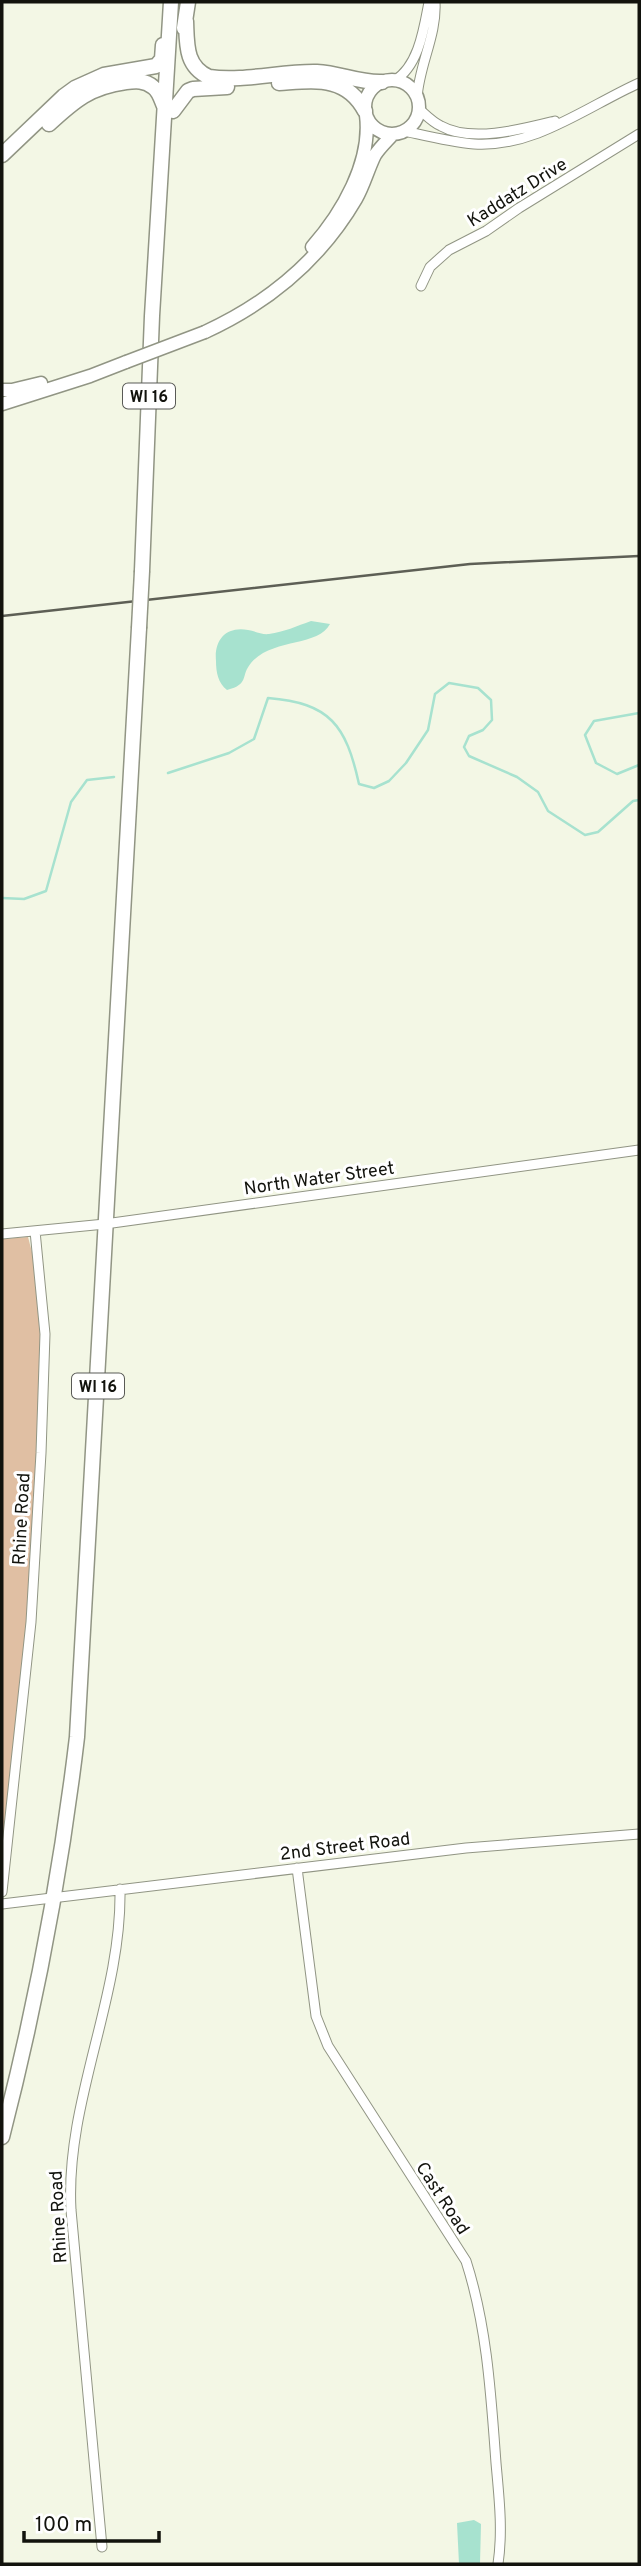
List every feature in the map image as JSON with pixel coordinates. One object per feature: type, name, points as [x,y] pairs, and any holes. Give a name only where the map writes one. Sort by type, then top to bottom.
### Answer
[{"type":"highway","name":"WI 16","points":[[2,2137],[22,2058],[55,1896],[67,1815],[82,1674],[142,571],[150,368],[159,220],[165,191],[171,2]]},
{"type":"highway","points":[[2,155],[75,88],[104,75],[152,68],[159,63],[162,59],[171,2]]},
{"type":"highway","name":"WI 16","points":[[169,110],[188,2]]},
{"type":"highway","points":[[186,21],[189,59],[201,74],[209,77],[218,79],[314,72],[369,82],[388,82]]},
{"type":"highway","points":[[2,167],[65,109],[92,90],[119,83],[146,83],[159,93],[169,110],[188,92],[198,88],[330,83],[349,89],[365,113]]},
{"type":"main road","points":[[2,404],[90,376],[205,332],[245,312],[305,267],[331,238],[356,199],[374,156],[415,119],[418,104],[408,86],[388,82],[370,91],[365,113],[367,142],[355,179],[336,215],[292,275]]},
{"type":"main road","points":[[365,113],[376,129],[398,132]]},
{"type":"main road","points":[[2,390],[31,386],[126,362]]},
{"type":"street","points":[[388,82],[406,71],[411,62],[432,2]]},
{"type":"street","points":[[432,2],[432,32],[419,76],[418,104],[433,121],[449,130],[480,133],[524,129],[567,118]]},
{"type":"street","points":[[398,132],[458,142],[492,144],[517,141],[542,133],[639,83]]},
{"type":"street","name":"Kaddatz Drive","points":[[421,286],[430,267],[449,250],[486,231],[639,134]]},
{"type":"street","name":"North Water Street","points":[[2,1234],[105,1224],[639,1150]]},
{"type":"street","name":"Rhine Road","points":[[2,1892],[31,1622],[38,1503],[45,1334],[35,1231]]},
{"type":"street","name":"2nd Street Road","points":[[2,1903],[546,1840],[639,1834]]},
{"type":"street","name":"Cast Road","points":[[297,1868],[316,2016],[324,2036],[466,2261],[477,2297],[493,2425],[502,2540],[498,2564]]},
{"type":"street","name":"Rhine Road","points":[[102,2547],[70,2179],[77,2128],[118,1934],[120,1889]]},
{"type":"shaded area","points":[[28,1237],[38,1275],[41,1302],[41,1372],[26,1644],[2,1864],[2,1239]]},
{"type":"water","points":[[311,621],[330,624],[316,636],[260,655],[251,663],[242,682],[234,688],[227,690],[221,684],[217,673],[216,653],[223,636],[240,629],[269,634]]},
{"type":"water","points":[[474,2520],[481,2524],[480,2564],[459,2564],[457,2523]]},
{"type":"waterway","points":[[168,773],[229,753],[254,739],[268,698],[307,705],[332,721],[348,746],[359,784],[374,788],[389,781],[406,763],[428,730],[435,694],[449,683],[478,688],[491,700],[492,720],[483,730],[469,736],[464,747],[469,756],[517,777],[538,792],[548,811],[585,835],[598,832],[633,801],[639,800]]},
{"type":"waterway","points":[[639,713],[594,721],[585,735],[596,763],[617,774],[639,765]]},
{"type":"waterway","points":[[2,898],[24,899],[46,891],[71,802],[87,780],[114,777]]},
{"type":"railway","points":[[2,616],[470,564],[639,556]]}]
